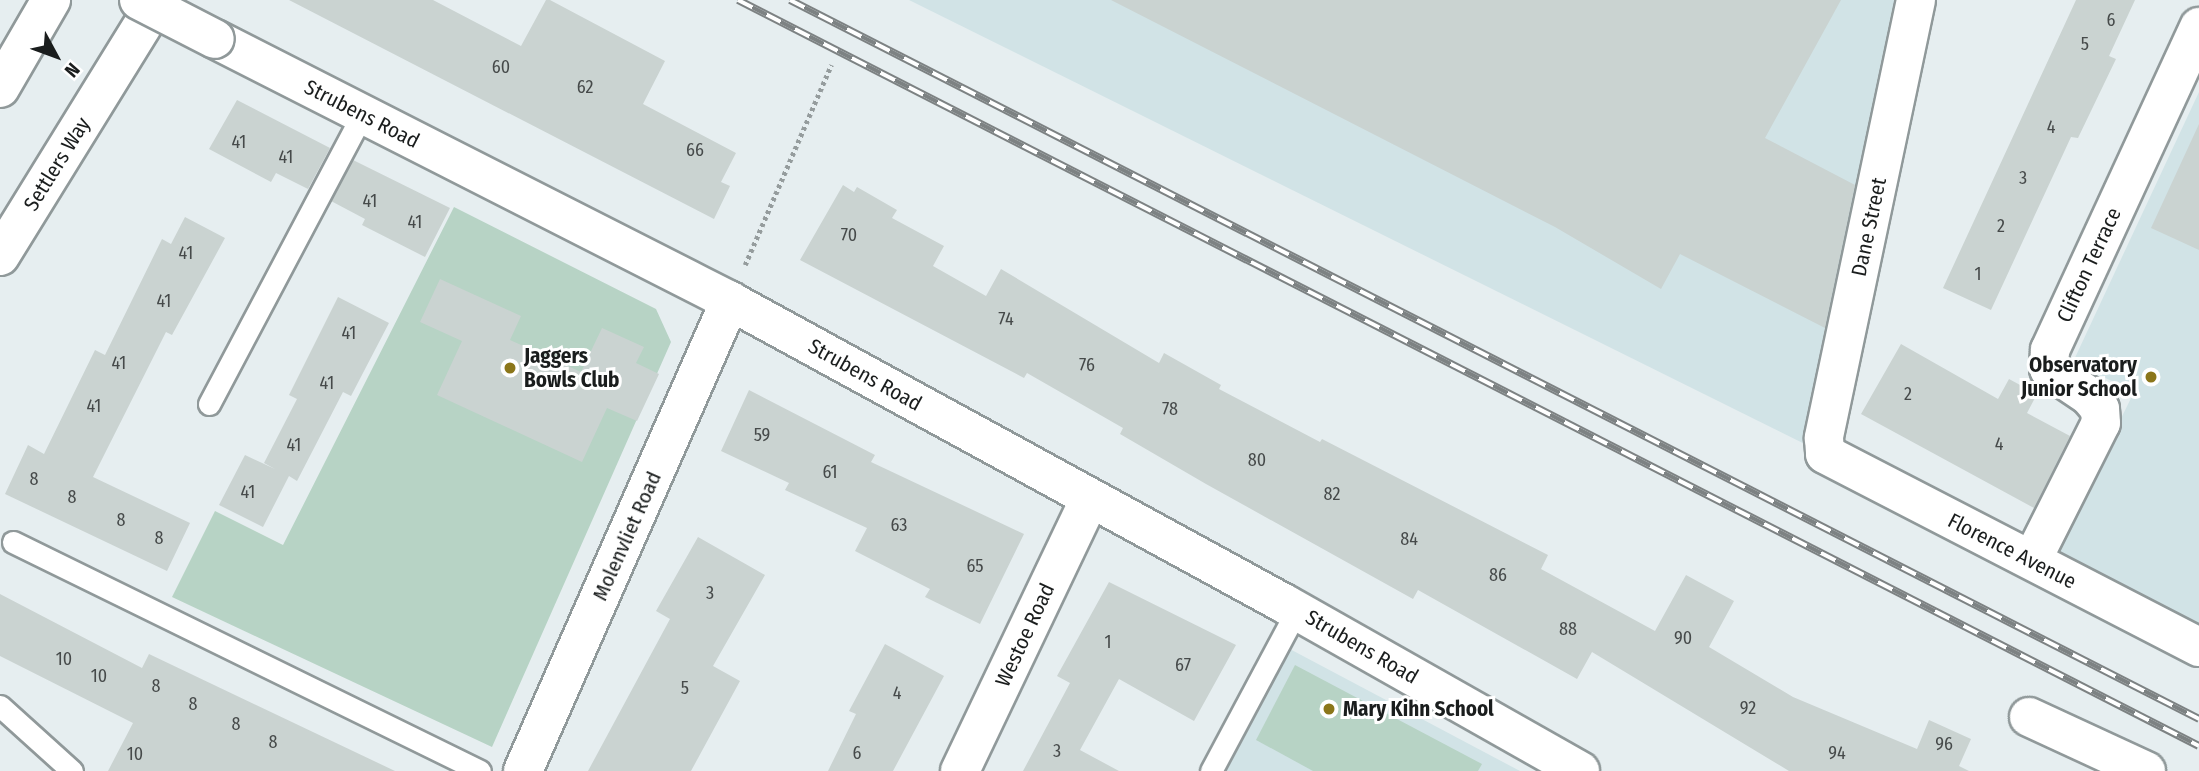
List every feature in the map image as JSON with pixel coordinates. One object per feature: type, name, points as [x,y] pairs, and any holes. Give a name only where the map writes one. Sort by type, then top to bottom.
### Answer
[{"type":"main road","points":[[0,88],[51,0]]},
{"type":"main road","name":"Strubens Road","points":[[139,0],[730,302],[1297,610],[1580,771]]},
{"type":"main road","name":"Settlers Way","points":[[1,256],[158,0]]},
{"type":"main road","name":"Dane Street","points":[[1818,442],[1916,0]]},
{"type":"main road","name":"Clifton Terrace","points":[[2032,560],[2101,423],[2100,409],[2089,396],[2049,369],[2050,350],[2199,27]]},
{"type":"main road","name":"Molenvliet Road","points":[[523,771],[730,302]]},
{"type":"main road","name":"Florence Avenue","points":[[1818,442],[2032,560],[2199,647]]},
{"type":"main road","name":"Westoe Road","points":[[960,771],[1090,499]]},
{"type":"main road","points":[[2029,717],[2146,771]]},
{"type":"lane","points":[[209,404],[362,115]]},
{"type":"lane","points":[[13,542],[480,771]]},
{"type":"lane","points":[[1211,771],[1297,610]]},
{"type":"lane","points":[[0,706],[72,771]]},
{"type":"path","points":[[730,302],[831,65]]},
{"type":"shaded area","points":[[909,0],[1916,0],[1825,454]]},
{"type":"shaded area","name":"Observatory Junior School","points":[[2199,92],[2199,633],[2052,559],[2134,392],[2073,362]]},
{"type":"shaded area","name":"Mary Kihn School","points":[[1286,647],[1520,771],[1223,771]]},
{"type":"green space","points":[[454,207],[656,309],[671,342],[492,747],[172,597],[215,511],[283,545]]},
{"type":"green space","name":"Mary Kihn School","points":[[1295,665],[1482,764],[1478,771],[1313,771],[1256,740]]},
{"type":"building","points":[[289,0],[433,0],[521,46],[546,0],[550,0],[665,61],[643,104],[736,153],[721,182],[730,186],[714,219]]},
{"type":"building","points":[[1111,0],[1841,0],[1765,138],[1855,185],[1825,328],[1680,254],[1661,289],[1555,227]]},
{"type":"building","points":[[2076,0],[2135,0],[2109,56],[2116,59],[2078,138],[2071,137],[1991,310],[1943,288]]},
{"type":"building","points":[[237,100],[330,148],[308,189],[276,173],[271,182],[209,149]]},
{"type":"building","points":[[2199,124],[2199,250],[2151,228]]},
{"type":"building","points":[[353,160],[450,208],[425,257],[362,225],[365,219],[331,201]]},
{"type":"building","points":[[843,185],[854,192],[857,187],[897,210],[892,218],[944,246],[933,266],[986,296],[1001,269],[1159,363],[1164,353],[1221,385],[1219,389],[1548,555],[1541,569],[1655,631],[1686,575],[1734,601],[1709,647],[1793,697],[1917,749],[1929,720],[1971,739],[1959,766],[1969,771],[1789,771],[1592,652],[1577,679],[1418,590],[1413,599],[1120,434],[1123,428],[1027,373],[1024,378],[800,260]]},
{"type":"building","points":[[185,217],[225,238],[172,335],[166,332],[93,477],[190,523],[167,571],[5,494],[28,445],[44,454],[95,350],[105,355],[162,239],[171,244]]},
{"type":"building","name":"Jaggers Bowls Club","points":[[440,279],[521,316],[510,340],[581,372],[602,328],[644,347],[636,363],[659,374],[637,421],[607,408],[582,462],[437,395],[462,341],[420,322]]},
{"type":"building","points":[[338,297],[389,323],[351,396],[343,392],[297,481],[289,476],[263,527],[219,505],[245,455],[275,469],[264,463],[297,399],[289,395]]},
{"type":"building","points":[[1901,344],[1998,399],[2009,379],[2037,394],[2027,413],[2070,436],[2034,508],[1861,414]]},
{"type":"building","points":[[749,390],[875,455],[871,462],[1024,534],[980,624],[925,597],[930,589],[855,551],[867,528],[785,490],[789,483],[721,451]]},
{"type":"building","points":[[698,537],[765,575],[713,666],[740,681],[691,771],[588,771],[670,619],[656,611]]},
{"type":"building","points":[[1109,582],[1236,645],[1194,721],[1119,679],[1080,750],[1119,771],[1023,771],[1070,683],[1057,676]]},
{"type":"building","points":[[0,594],[142,668],[149,654],[395,771],[108,771],[133,723],[0,656]]},
{"type":"building","points":[[885,644],[944,676],[893,771],[828,771],[856,714],[849,711]]},
{"type":"railway","points":[[738,0],[2199,746]]},
{"type":"railway","points":[[790,0],[2199,719]]},
{"type":"place","name":"Jaggers Bowls Club","points":[[510,368]]},
{"type":"place","name":"Observatory Junior School","points":[[2151,377]]},
{"type":"place","name":"Mary Kihn School","points":[[1329,709]]}]
